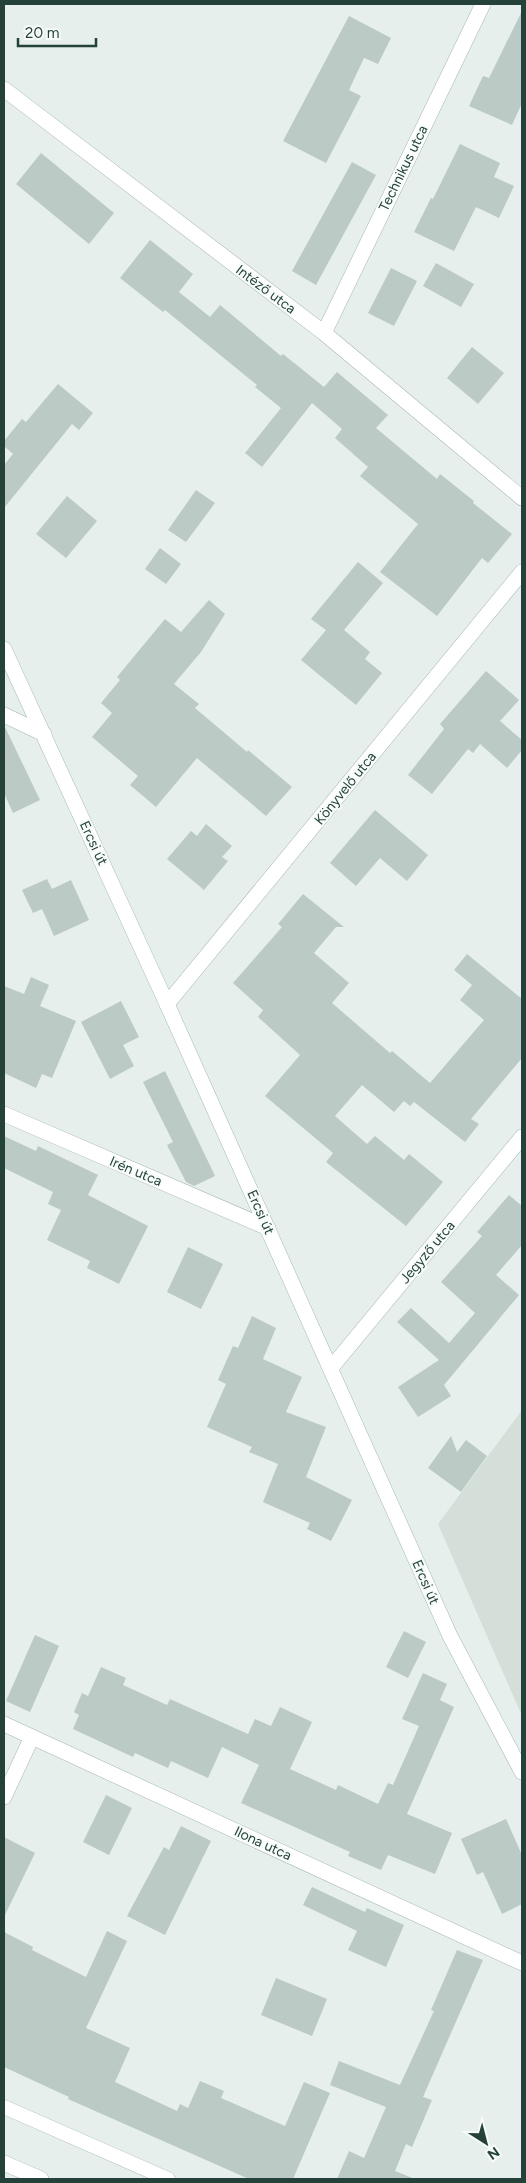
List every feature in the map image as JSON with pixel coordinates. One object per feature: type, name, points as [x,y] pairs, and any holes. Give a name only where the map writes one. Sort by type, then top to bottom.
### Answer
[{"type":"street","name":"Technikus utca","points":[[324,333],[483,4]]},
{"type":"street","name":"Intéző utca","points":[[4,89],[324,333],[522,498]]},
{"type":"street","name":"Könyvelő utca","points":[[167,1004],[522,572]]},
{"type":"street","name":"Ercsi út","points":[[4,649],[167,1004],[450,1636],[522,1772]]},
{"type":"street","points":[[4,715],[44,734]]},
{"type":"street","name":"Irén utca","points":[[4,1114],[268,1228]]},
{"type":"street","name":"Jegyző utca","points":[[331,1368],[522,1137]]},
{"type":"street","name":"Ilona utca","points":[[4,1724],[522,1962]]},
{"type":"street","points":[[4,1797],[32,1737]]},
{"type":"street","points":[[4,2163],[41,2179]]},
{"type":"lane","points":[[4,2107],[168,2179]]},
{"type":"shaded area","points":[[522,1410],[522,1716],[438,1524]]},
{"type":"building","points":[[522,11],[522,103],[512,125],[469,106],[483,76],[489,78]]},
{"type":"building","points":[[349,16],[391,38],[378,64],[364,58],[349,90],[361,96],[326,163],[283,141]]},
{"type":"building","points":[[460,144],[500,163],[494,177],[514,186],[499,218],[476,207],[454,251],[414,232],[431,198],[433,199]]},
{"type":"building","points":[[41,153],[114,213],[89,244],[16,184]]},
{"type":"building","points":[[352,162],[376,175],[316,285],[292,271]]},
{"type":"building","points":[[150,240],[193,274],[179,292],[210,317],[220,305],[281,356],[283,354],[324,387],[337,372],[388,415],[376,428],[437,479],[440,474],[512,534],[488,563],[482,558],[437,616],[380,572],[418,524],[360,476],[368,467],[335,438],[342,429],[312,403],[262,467],[245,453],[281,408],[255,387],[257,385],[165,310],[163,312],[120,278]]},
{"type":"building","points":[[436,263],[474,284],[461,307],[423,286]]},
{"type":"building","points":[[391,268],[417,281],[394,326],[368,313]]},
{"type":"building","points":[[472,347],[504,373],[478,404],[447,378]]},
{"type":"building","points":[[58,384],[93,413],[79,430],[72,424],[4,508],[4,465],[13,454],[4,446],[4,441],[22,419],[26,422]]},
{"type":"building","points":[[196,490],[215,503],[186,542],[168,530]]},
{"type":"building","points":[[67,496],[97,521],[66,558],[36,534]]},
{"type":"building","points":[[160,548],[181,564],[166,584],[145,569]]},
{"type":"building","points":[[358,562],[383,583],[344,630],[370,652],[365,659],[382,673],[356,705],[301,660],[326,630],[311,619]]},
{"type":"building","points":[[209,600],[225,614],[201,652],[174,684],[199,704],[195,708],[292,787],[266,816],[197,758],[156,807],[130,785],[138,776],[92,737],[112,713],[101,703],[120,680],[117,677],[165,619],[181,632]]},
{"type":"building","points":[[486,671],[519,700],[500,721],[522,740],[522,750],[507,768],[480,744],[473,753],[468,749],[432,794],[408,775],[444,729],[440,724]]},
{"type":"building","points":[[4,725],[40,800],[13,813],[4,793]]},
{"type":"building","points":[[375,810],[428,855],[407,881],[380,858],[356,886],[330,863]]},
{"type":"building","points":[[206,824],[232,846],[222,857],[228,861],[204,890],[167,859],[191,831],[197,836]]},
{"type":"building","points":[[47,879],[52,889],[71,880],[89,920],[54,936],[42,909],[33,913],[22,890]]},
{"type":"building","points":[[303,894],[344,927],[336,927],[314,953],[349,983],[332,1003],[390,1053],[392,1051],[430,1083],[484,1020],[460,1000],[472,985],[454,970],[467,954],[522,999],[522,1058],[471,1119],[479,1124],[465,1142],[414,1102],[410,1106],[404,1101],[394,1112],[362,1085],[335,1116],[367,1144],[375,1136],[404,1160],[409,1154],[443,1182],[406,1226],[326,1162],[333,1153],[265,1096],[300,1055],[258,1017],[263,1010],[233,983],[282,927],[278,924]]},
{"type":"building","points":[[31,977],[49,985],[40,1006],[76,1021],[52,1078],[42,1074],[36,1088],[4,1073],[4,986],[24,994]]},
{"type":"building","points":[[121,1001],[139,1037],[123,1045],[134,1066],[110,1079],[81,1022]]},
{"type":"building","points":[[165,1071],[215,1176],[194,1186],[186,1182],[167,1145],[173,1142],[143,1082]]},
{"type":"building","points":[[4,1136],[36,1151],[38,1146],[98,1175],[88,1195],[148,1226],[119,1284],[87,1268],[90,1261],[47,1240],[61,1210],[48,1204],[53,1192],[4,1168]]},
{"type":"building","points":[[509,1195],[522,1206],[522,1245],[496,1275],[519,1295],[444,1385],[451,1396],[418,1417],[398,1387],[439,1360],[397,1322],[411,1308],[449,1343],[475,1313],[441,1282],[482,1236],[477,1232]]},
{"type":"building","points":[[188,1247],[223,1264],[201,1309],[167,1292]]},
{"type":"building","points":[[252,1316],[276,1328],[263,1359],[302,1377],[286,1412],[326,1427],[306,1477],[352,1500],[331,1541],[307,1529],[310,1523],[263,1502],[278,1464],[249,1452],[252,1447],[207,1427],[226,1384],[218,1380],[233,1346],[238,1348]]},
{"type":"building","points":[[451,1436],[457,1452],[466,1440],[487,1456],[461,1492],[428,1468]]},
{"type":"building","points":[[404,1631],[426,1642],[408,1678],[386,1667]]},
{"type":"building","points":[[35,1635],[59,1646],[30,1712],[6,1701]]},
{"type":"building","points":[[101,1667],[126,1678],[123,1685],[167,1705],[170,1699],[248,1734],[255,1719],[271,1726],[280,1707],[312,1722],[290,1769],[336,1790],[338,1785],[378,1804],[388,1783],[393,1785],[419,1726],[402,1719],[423,1673],[447,1684],[440,1700],[454,1707],[407,1814],[452,1833],[435,1874],[388,1855],[381,1870],[348,1856],[350,1852],[241,1803],[259,1765],[222,1747],[208,1778],[171,1761],[168,1768],[135,1753],[133,1757],[73,1729],[79,1715],[74,1712],[82,1693],[88,1696]]},
{"type":"building","points":[[106,1795],[132,1808],[109,1855],[83,1842]]},
{"type":"building","points":[[506,1819],[522,1855],[522,1904],[502,1914],[483,1872],[477,1875],[461,1839]]},
{"type":"building","points":[[181,1826],[211,1841],[165,1935],[127,1916],[164,1847],[169,1850]]},
{"type":"building","points":[[4,1837],[35,1853],[4,1917]]},
{"type":"building","points":[[312,1887],[365,1912],[367,1908],[404,1925],[386,1967],[348,1950],[357,1931],[303,1905]]},
{"type":"building","points":[[107,1931],[127,1941],[86,2028],[130,2048],[115,2082],[177,2111],[180,2104],[188,2108],[200,2081],[224,2091],[221,2098],[285,2126],[304,2082],[330,2093],[293,2179],[249,2179],[68,2099],[69,2097],[4,2067],[4,1932],[33,1947],[32,1950],[86,1977]]},
{"type":"building","points":[[457,1950],[483,1960],[423,2097],[432,2100],[412,2147],[406,2144],[395,2171],[415,2179],[337,2179],[349,2151],[364,2158],[386,2107],[330,2085],[339,2061],[400,2085],[434,2011],[431,2010]]},
{"type":"building","points":[[276,1978],[327,1999],[312,2036],[261,2015]]}]
